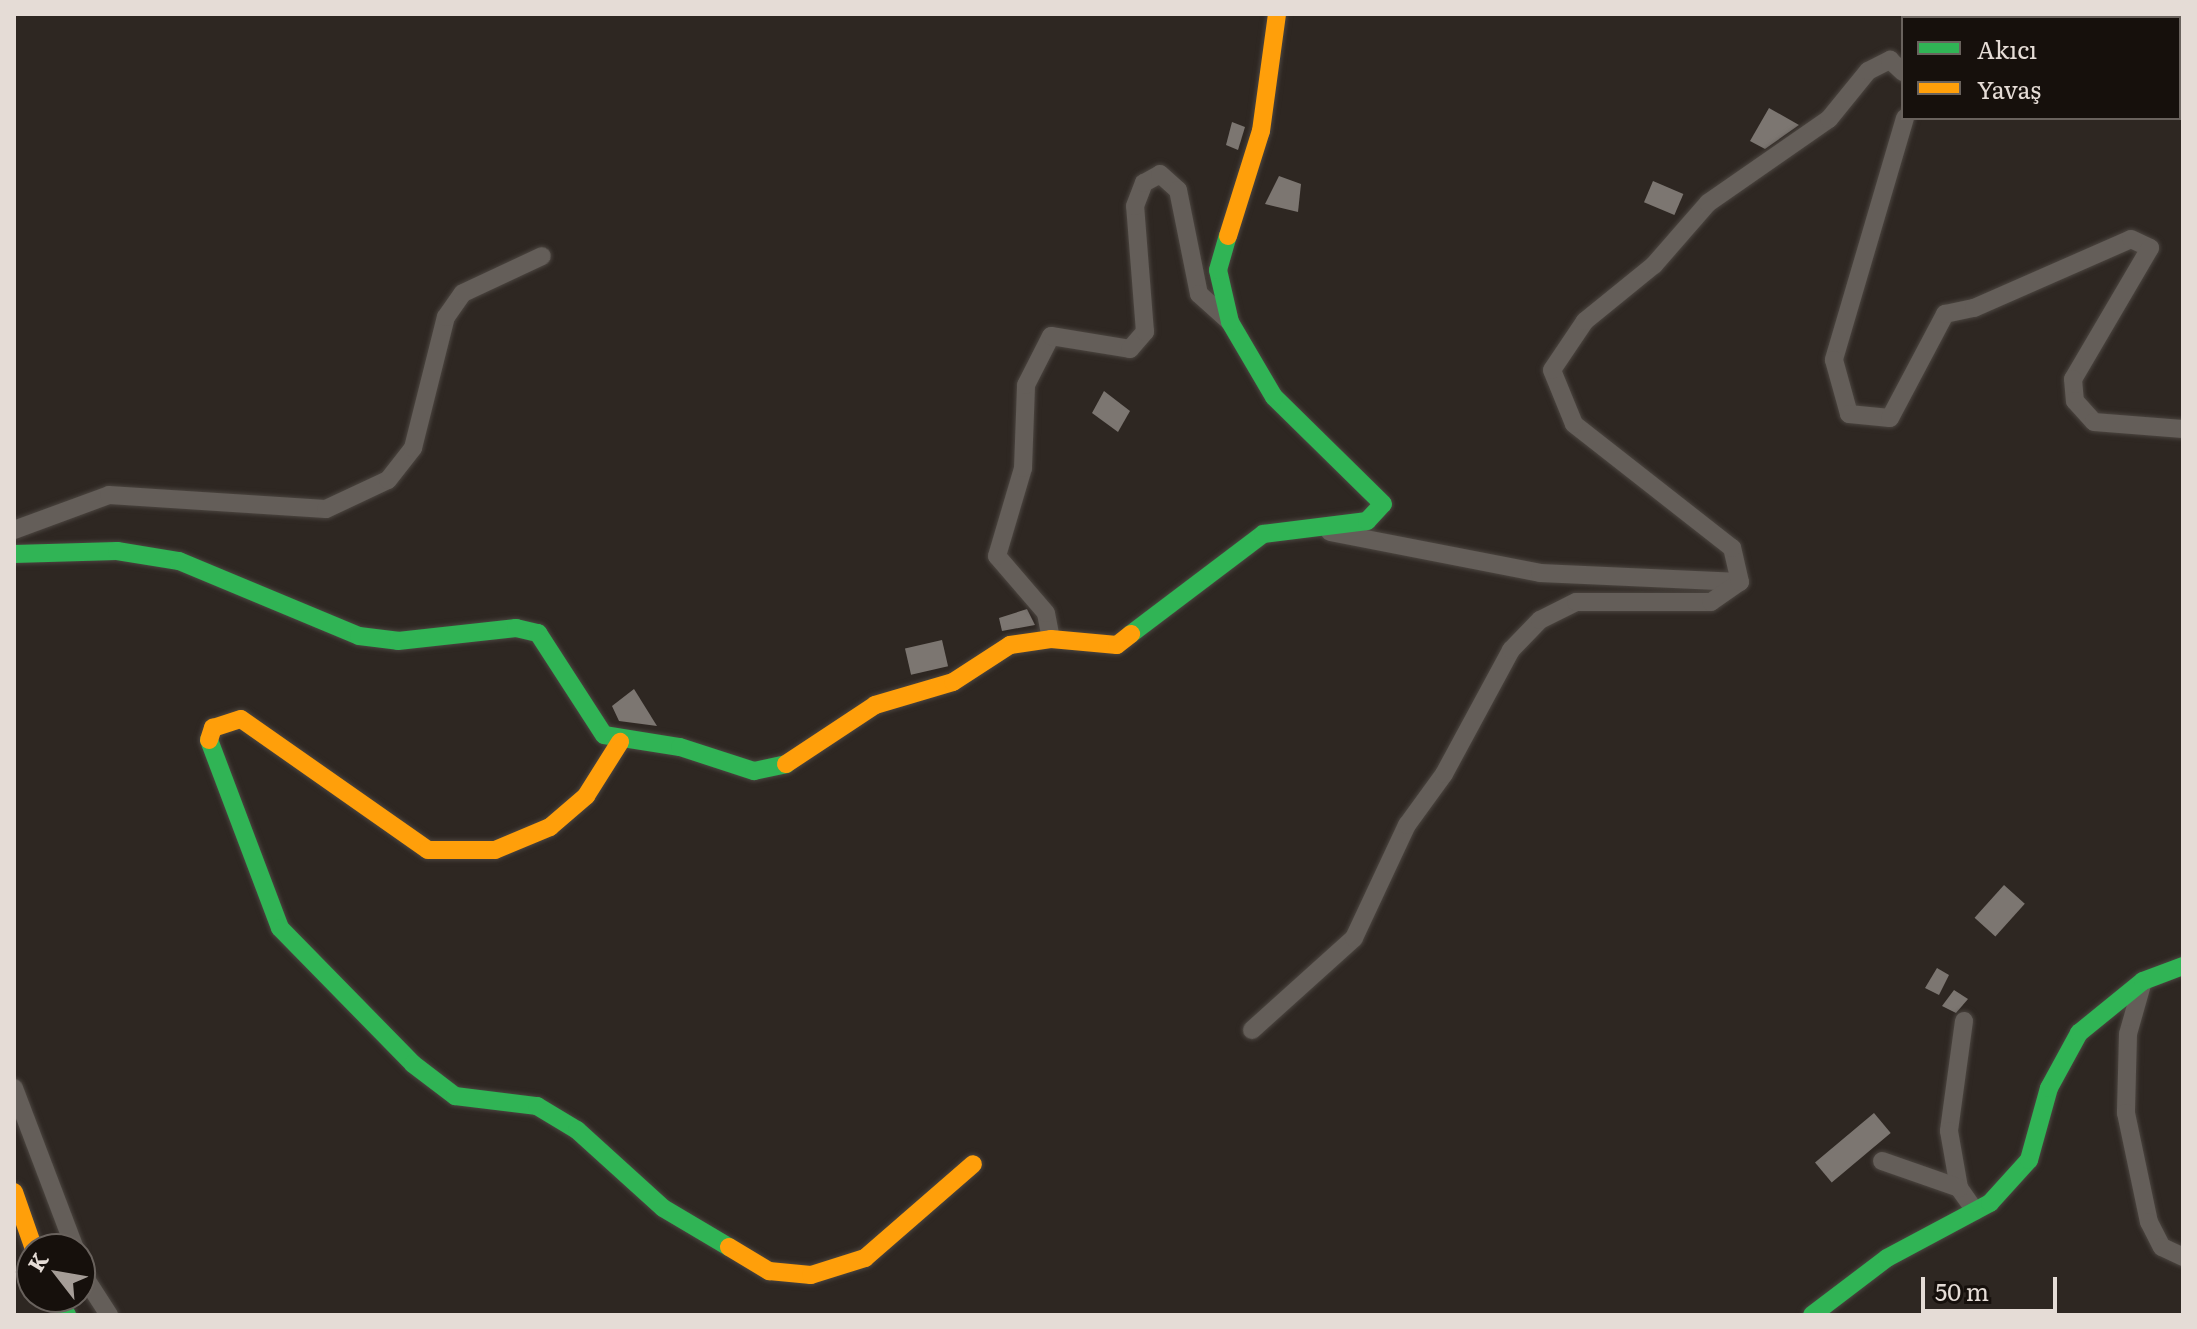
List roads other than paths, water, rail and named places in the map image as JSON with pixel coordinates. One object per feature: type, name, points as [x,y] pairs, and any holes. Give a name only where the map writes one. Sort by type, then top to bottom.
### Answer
[{"type":"street","points":[[14,554],[117,551],[179,561],[282,609],[372,638],[538,633],[604,735],[620,742],[680,747],[754,771],[779,768],[875,705],[953,682],[1010,645],[1051,639],[1117,645],[1263,534],[1367,521],[1383,504],[1369,483],[1274,397],[1230,322],[1218,270],[1261,131],[1277,14]]},
{"type":"street","points":[[1740,582],[1732,548],[1574,424],[1552,370],[1585,321],[1654,265],[1708,203],[1829,119],[1868,71],[1890,60],[1901,70]]},
{"type":"street","points":[[1904,120],[1834,360],[1849,414],[1890,418],[1945,314],[1974,308],[2131,239],[2150,248],[2073,379],[2075,401],[2094,422],[2183,429]]},
{"type":"street","points":[[1051,639],[1046,613],[997,556],[1023,468],[1026,385],[1051,336],[1130,349],[1145,332],[1135,206],[1144,183],[1160,174],[1178,190],[1199,294],[1230,322]]},
{"type":"street","points":[[14,530],[109,495],[314,510],[388,480],[413,448],[446,317],[463,293],[542,256]]},
{"type":"street","points":[[1303,527],[1540,573],[1740,582]]},
{"type":"street","points":[[1252,1030],[1354,938],[1407,825],[1444,774],[1511,650],[1540,620],[1576,602],[1711,602],[1740,582]]},
{"type":"street","points":[[620,742],[586,796],[562,817],[495,850],[428,850],[241,719],[213,728],[207,744],[280,928],[413,1064],[455,1096],[537,1106],[577,1130],[663,1208],[769,1271],[811,1275],[865,1258],[973,1164]]},
{"type":"street","points":[[1812,1315],[1887,1258],[1975,1211],[2029,1160],[2049,1088],[2079,1033],[2143,981],[2183,966]]},
{"type":"street","points":[[2143,981],[2128,1034],[2126,1113],[2149,1222],[2162,1247],[2183,1257]]},
{"type":"street","points":[[1964,1021],[1949,1131],[1959,1188],[1975,1211]]},
{"type":"street","points":[[14,1088],[69,1233]]},
{"type":"street","points":[[1882,1161],[1959,1188]]},
{"type":"street","points":[[14,1192],[28,1233]]},
{"type":"street","points":[[96,1295],[109,1315]]}]
